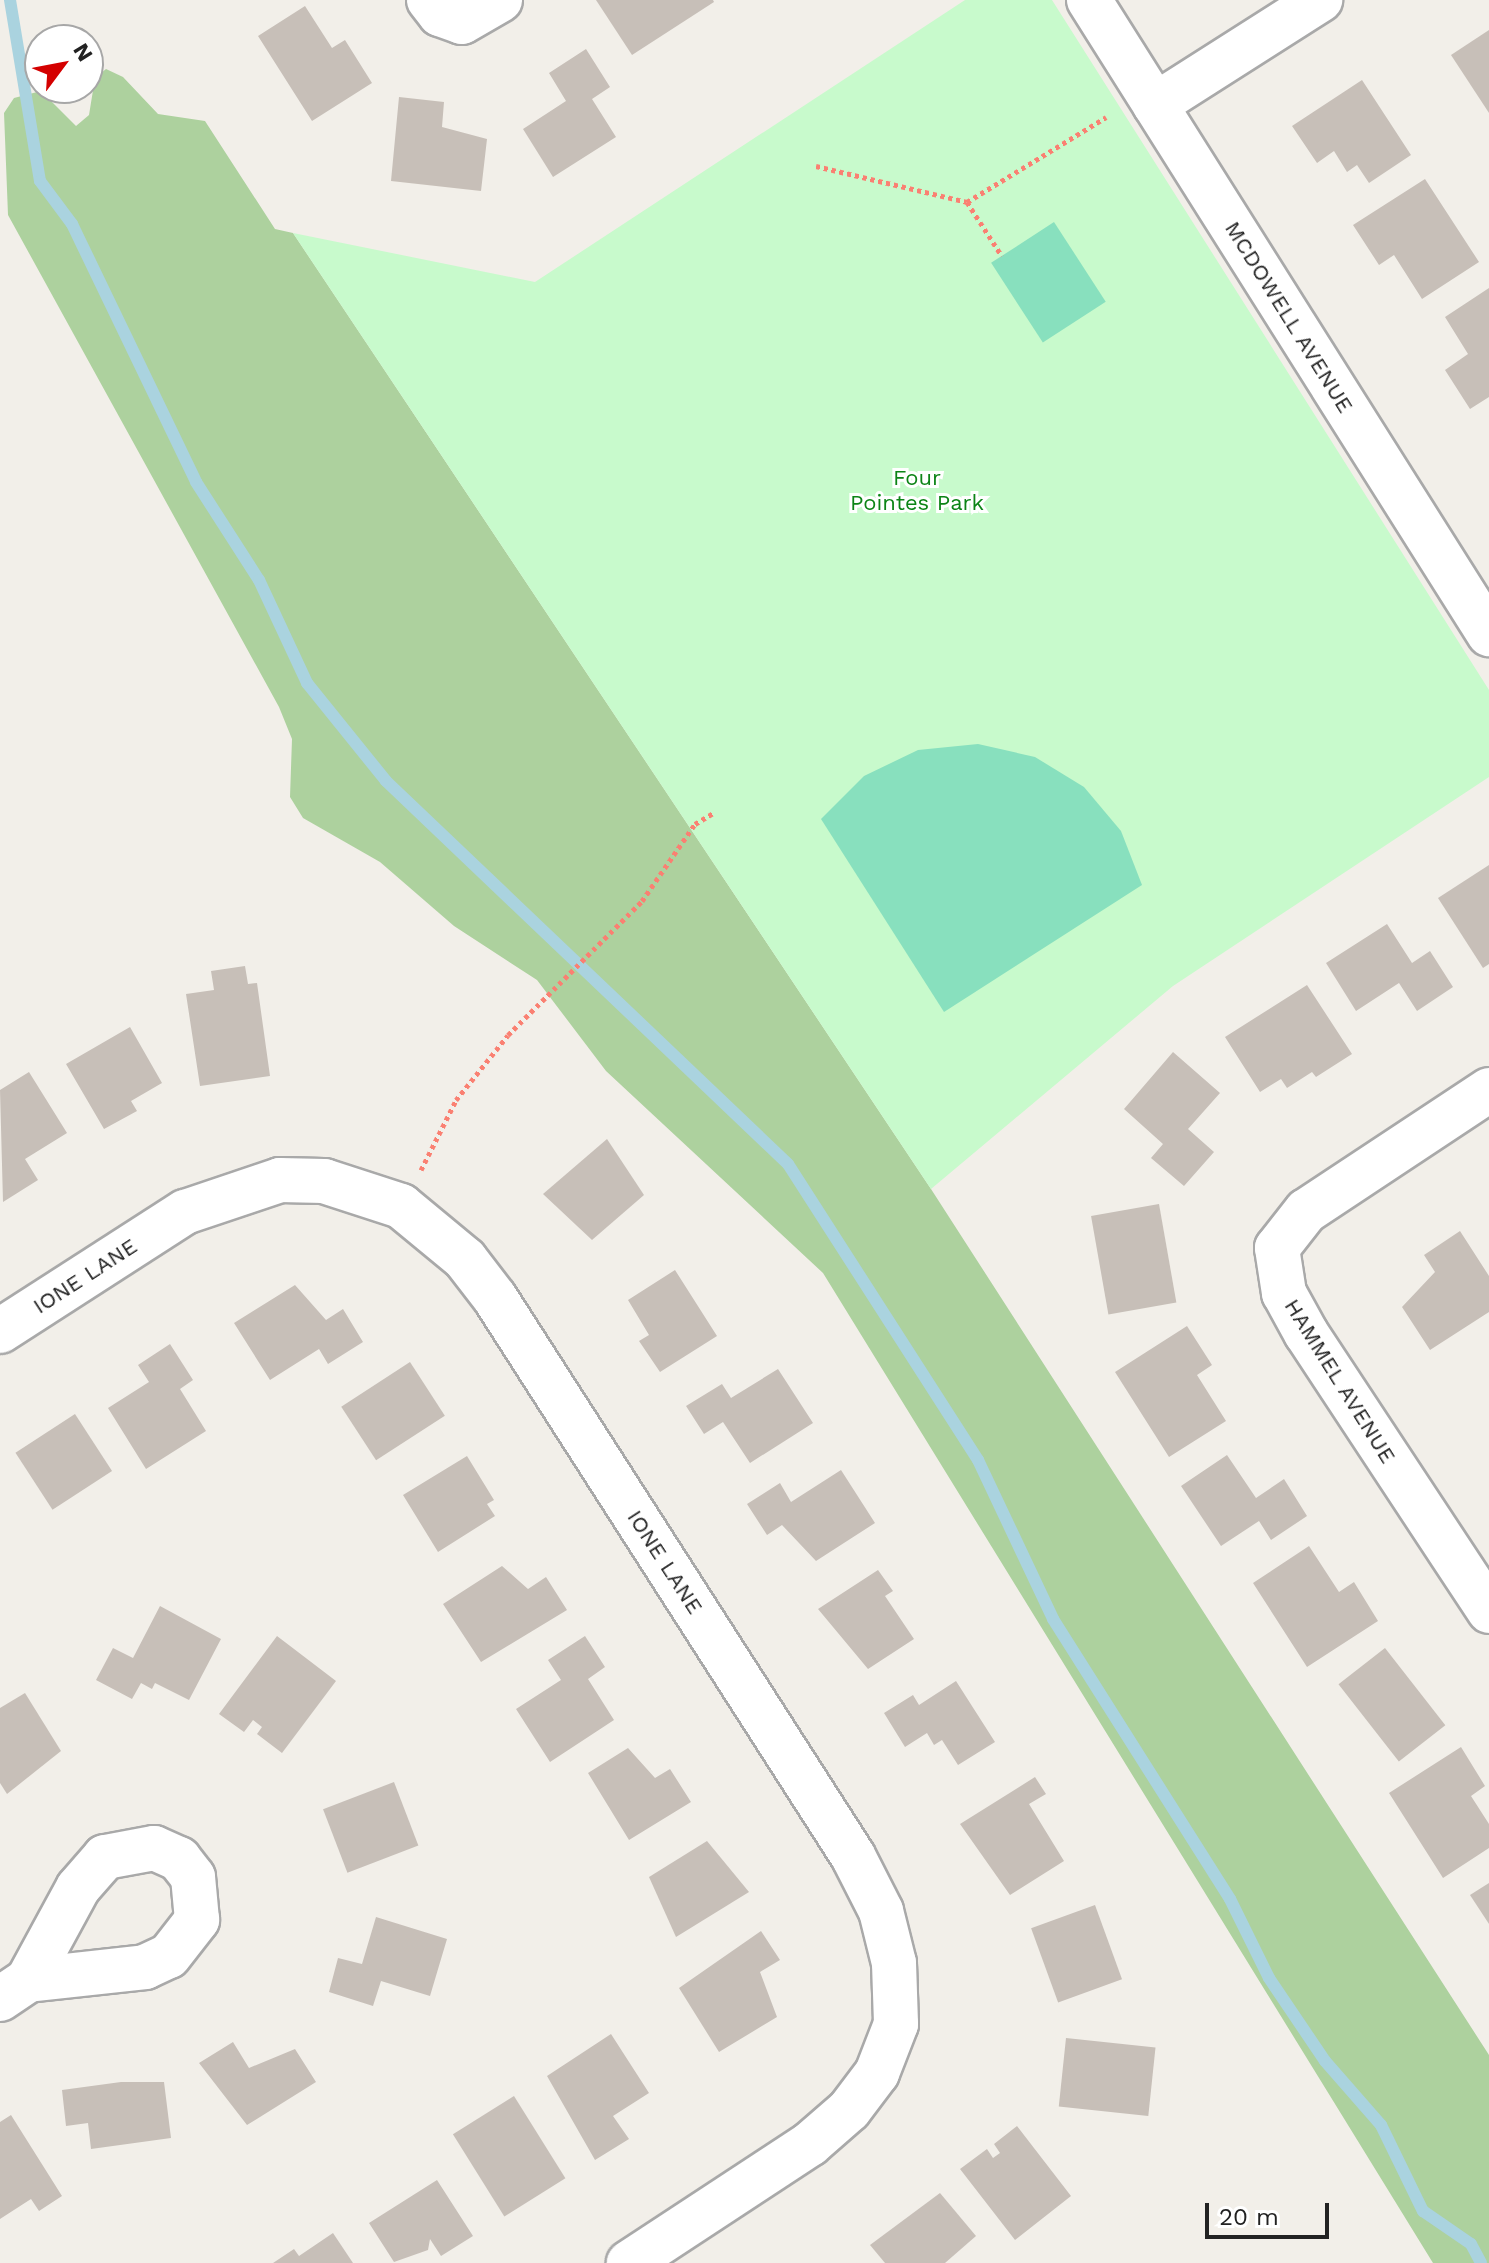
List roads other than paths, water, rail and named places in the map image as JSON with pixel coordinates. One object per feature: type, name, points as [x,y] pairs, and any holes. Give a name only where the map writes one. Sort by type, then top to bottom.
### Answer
[{"type":"street","points":[[429,0],[440,14],[462,22],[500,0]]},
{"type":"street","name":"MCDOWELL AVENUE","points":[[1089,0],[1489,634]]},
{"type":"street","points":[[1155,105],[1320,0]]},
{"type":"street","name":"HAMMEL AVENUE","points":[[1489,1090],[1306,1211],[1277,1248],[1284,1293],[1306,1333],[1489,1611]]},
{"type":"street","name":"IONE LANE","points":[[0,1331],[185,1212],[280,1180],[324,1181],[401,1206],[465,1259],[495,1298],[853,1856],[881,1911],[894,1963],[896,2024],[877,2073],[849,2110],[810,2144],[629,2263]]},
{"type":"waterway","points":[[10,0],[40,181],[72,224],[196,482],[259,580],[307,683],[386,781],[788,1164],[978,1460],[1053,1619],[1230,1899],[1269,1978],[1325,2061],[1381,2125],[1423,2211],[1471,2244],[1481,2263]]},
{"type":"park label","name":"Four Pointes Park","points":[[917,490]]}]
